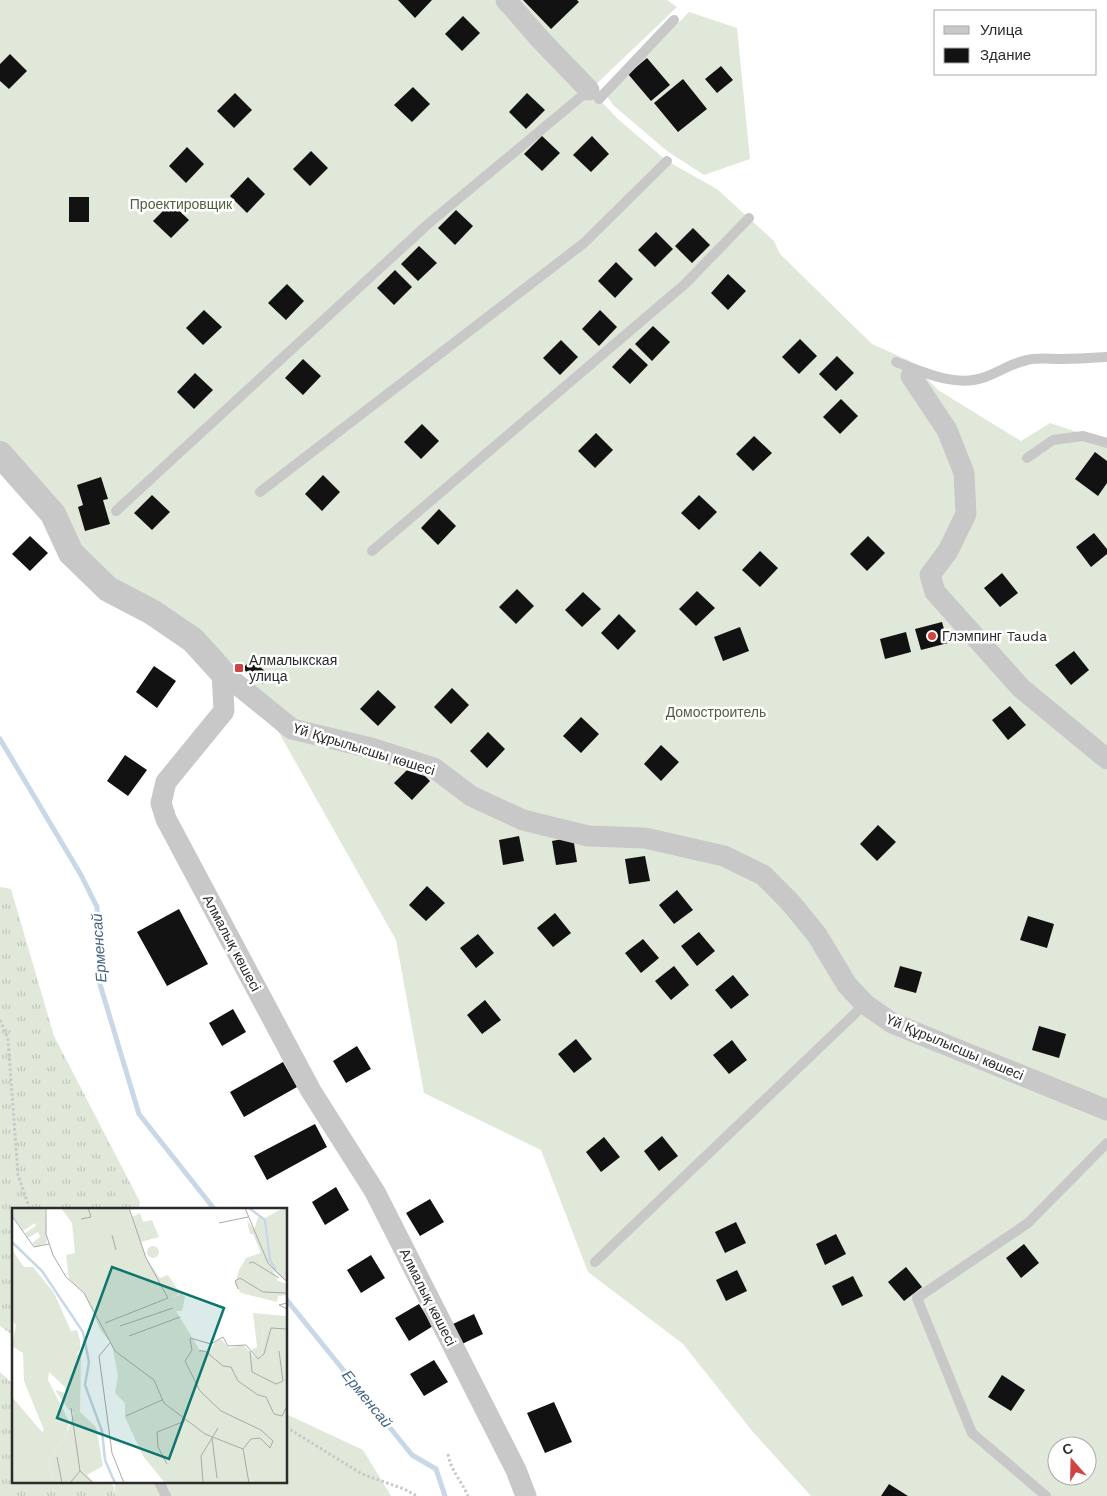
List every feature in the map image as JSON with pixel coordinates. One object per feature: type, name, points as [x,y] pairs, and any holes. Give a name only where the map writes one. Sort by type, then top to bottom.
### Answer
[{"type":"street","points":[[506,0],[540,39],[594,95]]},
{"type":"street","points":[[904,369],[947,430],[964,473],[966,514],[948,551],[930,575],[935,592],[1021,688],[1107,759]]},
{"type":"street","points":[[0,454],[53,514],[71,553],[108,589],[152,612],[193,640],[222,672]]},
{"type":"street","name":"Үй Құрылысшы көшесі","points":[[222,672],[292,729],[371,748],[434,768],[472,796],[523,820],[588,836],[645,838],[724,856],[763,875],[790,902],[817,935],[847,985],[864,1004],[892,1023],[1107,1110]]},
{"type":"street","name":"Алмалық көшесі","points":[[222,672],[224,711],[166,782],[161,803],[166,819],[311,1091],[375,1192],[516,1470],[526,1496]]},
{"type":"lane","points":[[116,511],[428,224],[594,95],[674,20]]},
{"type":"lane","points":[[260,492],[584,243],[667,161]]},
{"type":"lane","points":[[372,551],[685,284],[749,218]]},
{"type":"lane","points":[[904,369],[960,381],[984,378],[1027,360],[1107,357]]},
{"type":"lane","points":[[1027,458],[1053,440],[1082,436],[1107,442]]},
{"type":"lane","points":[[595,1262],[864,1004]]},
{"type":"lane","points":[[1046,1496],[972,1433],[917,1298],[1028,1223],[1107,1143]]},
{"type":"lane","points":[[160,1484],[166,1496]]},
{"type":"path","points":[[0,1020],[8,1039],[18,1175],[29,1208]]},
{"type":"path","points":[[288,1428],[362,1474],[418,1496]]},
{"type":"path","points":[[448,1454],[450,1466],[468,1496]]},
{"type":"green space","name":"Домостроитель","points":[[0,0],[667,0],[677,7],[590,90],[619,120],[667,161],[717,189],[774,241],[780,254],[872,344],[910,361],[938,390],[1021,441],[1050,423],[1107,442],[1107,1496],[811,1496],[753,1432],[683,1344],[588,1272],[541,1150],[424,1093],[396,940],[243,669],[108,589],[0,454]]},
{"type":"green space","points":[[689,12],[737,28],[750,159],[704,175],[667,151],[613,105],[607,96]]},
{"type":"green space","points":[[0,887],[11,889],[54,1036],[140,1202],[139,1208],[12,1208],[12,1335],[0,1326]]},
{"type":"green space","points":[[0,1372],[12,1383],[12,1484],[112,1484],[115,1496],[0,1496]]},
{"type":"green space","points":[[288,1415],[363,1450],[391,1496],[115,1496],[115,1484],[288,1484]]},
{"type":"building","points":[[398,0],[432,0],[415,18]]},
{"type":"building","points":[[523,0],[577,0],[579,2],[551,29]]},
{"type":"building","points":[[463,16],[480,33],[462,51],[445,34]]},
{"type":"building","points":[[10,54],[27,71],[9,89],[0,81],[0,64]]},
{"type":"building","points":[[647,58],[670,85],[651,101],[628,74]]},
{"type":"building","points":[[721,66],[733,80],[717,93],[705,79]]},
{"type":"building","points":[[683,79],[707,109],[678,132],[654,103]]},
{"type":"building","points":[[413,87],[430,104],[412,122],[394,105]]},
{"type":"building","points":[[235,93],[252,110],[234,128],[217,111]]},
{"type":"building","points":[[527,93],[545,110],[526,129],[509,112]]},
{"type":"building","points":[[542,136],[560,153],[542,171],[524,154]]},
{"type":"building","points":[[592,136],[609,154],[591,172],[573,155]]},
{"type":"building","points":[[187,147],[204,164],[186,183],[169,166]]},
{"type":"building","points":[[311,151],[328,168],[310,186],[293,169]]},
{"type":"building","points":[[248,177],[265,194],[247,213],[230,196]]},
{"type":"building","points":[[69,197],[89,197],[89,222],[69,222]]},
{"type":"building","points":[[171,203],[189,220],[171,238],[153,221]]},
{"type":"building","points":[[456,210],[473,226],[455,245],[438,228]]},
{"type":"building","points":[[693,228],[710,245],[692,263],[675,246]]},
{"type":"building","points":[[656,232],[673,249],[655,267],[638,250]]},
{"type":"building","points":[[419,246],[437,263],[418,281],[401,264]]},
{"type":"building","points":[[616,262],[633,279],[615,298],[598,281]]},
{"type":"building","points":[[395,270],[412,287],[394,305],[377,288]]},
{"type":"building","points":[[728,274],[746,291],[728,310],[711,293]]},
{"type":"building","points":[[287,284],[304,301],[286,320],[268,303]]},
{"type":"building","points":[[204,310],[222,327],[203,345],[186,328]]},
{"type":"building","points":[[600,310],[617,327],[599,346],[582,329]]},
{"type":"building","points":[[653,326],[670,342],[652,361],[635,344]]},
{"type":"building","points":[[800,339],[817,356],[799,374],[782,357]]},
{"type":"building","points":[[561,340],[578,357],[560,375],[543,358]]},
{"type":"building","points":[[630,348],[648,365],[630,384],[612,367]]},
{"type":"building","points":[[837,356],[854,373],[836,391],[819,374]]},
{"type":"building","points":[[303,359],[321,376],[303,395],[285,378]]},
{"type":"building","points":[[195,373],[213,390],[194,409],[177,392]]},
{"type":"building","points":[[841,399],[858,416],[840,434],[823,417]]},
{"type":"building","points":[[422,424],[439,441],[421,459],[404,442]]},
{"type":"building","points":[[596,433],[613,450],[595,468],[578,451]]},
{"type":"building","points":[[754,436],[772,453],[753,471],[736,454]]},
{"type":"building","points":[[1095,452],[1107,461],[1107,483],[1098,496],[1075,479]]},
{"type":"building","points":[[323,475],[340,492],[322,511],[305,494]]},
{"type":"building","points":[[101,477],[108,499],[103,500],[110,524],[85,531],[78,507],[83,505],[77,485]]},
{"type":"building","points":[[152,495],[170,512],[152,530],[134,513]]},
{"type":"building","points":[[699,495],[717,512],[699,530],[681,513]]},
{"type":"building","points":[[439,509],[456,526],[438,545],[421,528]]},
{"type":"building","points":[[1094,533],[1107,549],[1107,554],[1091,567],[1076,547]]},
{"type":"building","points":[[30,536],[48,553],[30,571],[12,554]]},
{"type":"building","points":[[868,536],[885,553],[867,571],[850,554]]},
{"type":"building","points":[[760,551],[778,568],[760,587],[742,570]]},
{"type":"building","points":[[1002,573],[1018,593],[1000,607],[984,588]]},
{"type":"building","points":[[517,589],[534,606],[516,624],[499,607]]},
{"type":"building","points":[[697,591],[715,608],[696,626],[679,609]]},
{"type":"building","points":[[583,592],[601,609],[582,627],[565,610]]},
{"type":"building","points":[[619,614],[636,631],[618,650],[601,633]]},
{"type":"building","name":"Глэмпинг Tauda","points":[[942,622],[948,643],[921,650],[915,629]]},
{"type":"building","points":[[740,627],[749,651],[723,661],[714,637]]},
{"type":"building","points":[[906,632],[911,652],[885,659],[880,639]]},
{"type":"building","points":[[1074,651],[1089,670],[1071,685],[1055,665]]},
{"type":"building","points":[[250,659],[270,675],[263,684],[243,669]]},
{"type":"building","points":[[154,666],[176,681],[157,708],[136,692]]},
{"type":"building","points":[[452,688],[469,705],[451,724],[434,707]]},
{"type":"building","points":[[378,690],[396,707],[378,726],[360,709]]},
{"type":"building","points":[[1010,706],[1026,725],[1008,740],[992,720]]},
{"type":"building","points":[[581,717],[599,734],[581,753],[563,736]]},
{"type":"building","points":[[488,732],[505,749],[487,768],[470,751]]},
{"type":"building","points":[[661,745],[679,762],[661,781],[644,764]]},
{"type":"building","points":[[125,755],[147,770],[128,796],[107,781]]},
{"type":"building","points":[[413,764],[430,781],[412,800],[394,783]]},
{"type":"building","points":[[878,825],[896,842],[877,861],[860,844]]},
{"type":"building","points":[[519,836],[524,861],[503,865],[499,840]]},
{"type":"building","points":[[573,837],[577,862],[556,865],[552,841]]},
{"type":"building","points":[[645,856],[650,881],[629,884],[625,859]]},
{"type":"building","points":[[427,886],[445,903],[426,921],[409,905]]},
{"type":"building","points":[[677,890],[693,910],[674,924],[659,905]]},
{"type":"building","points":[[179,909],[208,964],[167,986],[137,932]]},
{"type":"building","points":[[555,913],[571,933],[553,947],[537,928]]},
{"type":"building","points":[[1028,916],[1054,924],[1047,948],[1020,940]]},
{"type":"building","points":[[699,932],[715,951],[697,966],[681,946]]},
{"type":"building","points":[[478,934],[494,953],[476,968],[460,948]]},
{"type":"building","points":[[643,939],[659,958],[641,973],[625,953]]},
{"type":"building","points":[[674,966],[689,985],[671,1000],[655,981]]},
{"type":"building","points":[[900,966],[922,972],[916,993],[894,987]]},
{"type":"building","points":[[733,975],[749,995],[731,1009],[715,990]]},
{"type":"building","points":[[485,1000],[501,1020],[482,1034],[467,1015]]},
{"type":"building","points":[[233,1009],[246,1032],[222,1046],[209,1023]]},
{"type":"building","points":[[1039,1026],[1066,1034],[1059,1058],[1032,1050]]},
{"type":"building","points":[[576,1039],[592,1059],[574,1073],[558,1054]]},
{"type":"building","points":[[732,1040],[747,1060],[729,1074],[713,1055]]},
{"type":"building","points":[[357,1046],[371,1069],[346,1083],[333,1061]]},
{"type":"building","points":[[283,1062],[297,1087],[244,1117],[230,1092]]},
{"type":"building","points":[[315,1124],[327,1147],[267,1180],[254,1156]]},
{"type":"building","points":[[662,1136],[678,1156],[659,1171],[644,1151]]},
{"type":"building","points":[[604,1137],[620,1157],[601,1172],[586,1152]]},
{"type":"building","points":[[336,1187],[349,1210],[325,1225],[312,1202]]},
{"type":"building","points":[[430,1199],[444,1222],[420,1236],[406,1213]]},
{"type":"building","points":[[736,1222],[746,1243],[725,1253],[715,1232]]},
{"type":"building","points":[[836,1234],[846,1254],[825,1265],[816,1244]]},
{"type":"building","points":[[1024,1244],[1039,1263],[1021,1278],[1006,1258]]},
{"type":"building","points":[[371,1255],[385,1278],[361,1293],[347,1270]]},
{"type":"building","points":[[906,1267],[922,1287],[904,1301],[888,1282]]},
{"type":"building","points":[[737,1270],[747,1291],[726,1301],[716,1280]]},
{"type":"building","points":[[853,1276],[863,1296],[842,1306],[832,1286]]},
{"type":"building","points":[[419,1304],[433,1326],[409,1341],[395,1318]]},
{"type":"building","points":[[474,1314],[483,1334],[462,1344],[453,1324]]},
{"type":"building","points":[[434,1360],[448,1382],[424,1396],[410,1374]]},
{"type":"building","points":[[1002,1375],[1025,1390],[1011,1411],[988,1397]]},
{"type":"building","points":[[554,1402],[572,1442],[545,1453],[527,1413]]},
{"type":"building","points":[[889,1484],[908,1496],[881,1496]]},
{"type":"waterway","name":"Ерменсай","points":[[0,739],[81,875],[97,907],[99,981],[139,1114],[213,1208]]},
{"type":"waterway","name":"Ерменсай","points":[[288,1301],[412,1455],[436,1469],[445,1496]]},
{"type":"place","name":"Глэмпинг Tauda","points":[[932,636]]},
{"type":"place","name":"Алмалыкская улица","points":[[239,668]]},
{"type":"park label","name":"Проектировщик","points":[[181,204]]}]
